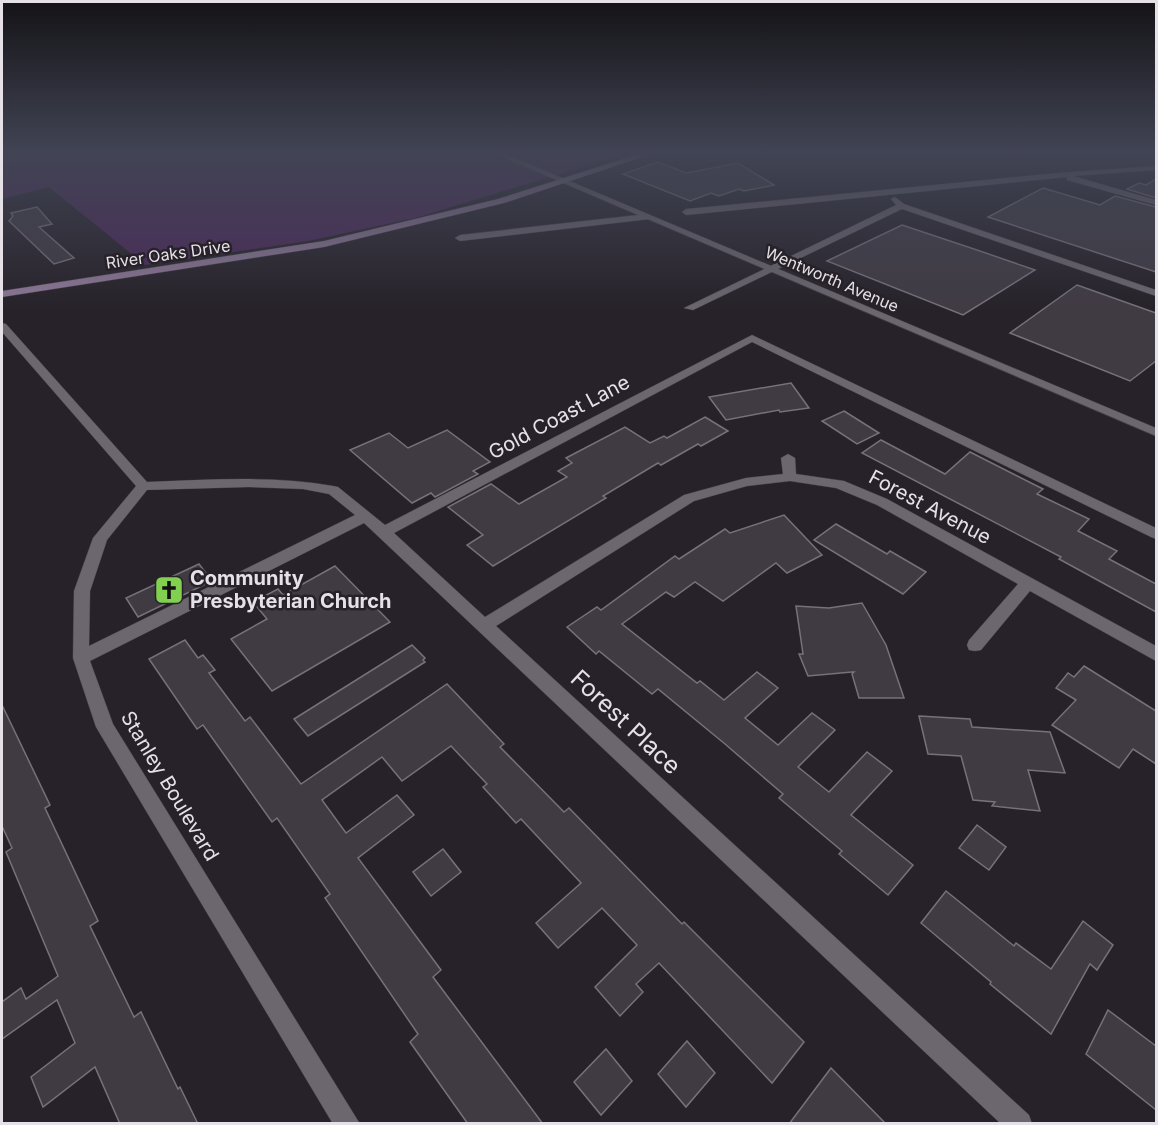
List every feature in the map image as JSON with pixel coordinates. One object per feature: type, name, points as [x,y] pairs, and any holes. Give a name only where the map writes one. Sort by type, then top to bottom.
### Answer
[{"type":"main road","name":"River Oaks Drive","points":[[2,294],[324,244],[480,206]]},
{"type":"street","name":"Wentworth Avenue","points":[[620,206],[1156,432]]},
{"type":"street","points":[[686,212],[752,206]]},
{"type":"street","points":[[689,308],[901,206],[1156,292]]},
{"type":"street","points":[[460,238],[647,217]]},
{"type":"street","points":[[2,326],[143,486]]},
{"type":"street","name":"Gold Coast Lane","points":[[384,532],[753,338],[1156,534]]},
{"type":"street","points":[[788,458],[790,477]]},
{"type":"street","name":"Forest Avenue","points":[[485,626],[689,498],[746,482],[790,477],[839,484],[882,502],[1156,654]]},
{"type":"street","name":"Forest Place","points":[[143,486],[303,485],[333,490],[384,532],[1020,1124]]},
{"type":"street","name":"Stanley Boulevard","points":[[143,486],[100,538],[82,591],[81,658],[105,727],[348,1124]]},
{"type":"street","points":[[81,658],[365,516]]},
{"type":"street","points":[[975,645],[1028,583]]},
{"type":"shaded area","points":[[72,206],[456,206],[415,218],[308,241],[145,265]]},
{"type":"building","points":[[1010,206],[1156,207],[1156,272],[988,217]]},
{"type":"building","points":[[37,207],[52,224],[39,227],[74,258],[54,264],[9,221],[13,216],[11,213]]},
{"type":"building","points":[[902,225],[1035,270],[963,315],[827,261]]},
{"type":"building","points":[[1077,285],[1156,313],[1156,361],[1130,381],[1010,333]]},
{"type":"building","points":[[791,383],[809,408],[780,412],[779,410],[726,420],[709,397]]},
{"type":"building","points":[[844,411],[879,433],[857,444],[822,421]]},
{"type":"building","points":[[705,417],[728,431],[701,446],[698,444],[661,465],[658,463],[603,496],[606,498],[493,566],[467,545],[483,535],[448,507],[491,484],[519,504],[567,477],[558,471],[572,463],[566,458],[625,427],[650,443],[664,436],[667,438]]},
{"type":"building","points":[[447,430],[490,462],[473,471],[478,474],[435,497],[431,493],[412,503],[350,450],[389,433],[408,448]]},
{"type":"building","points":[[881,440],[945,474],[970,452],[1043,489],[1037,494],[1089,519],[1078,531],[1117,551],[1109,559],[1156,584],[1156,612],[1059,559],[1061,557],[862,453]]},
{"type":"building","points":[[784,515],[822,555],[787,573],[776,563],[723,601],[695,582],[674,597],[666,592],[622,624],[697,683],[700,681],[724,700],[757,672],[778,688],[745,718],[778,745],[812,713],[835,730],[798,767],[829,792],[867,752],[892,771],[851,815],[913,865],[888,895],[839,854],[842,851],[779,798],[783,794],[725,744],[658,689],[652,694],[599,651],[596,654],[567,627],[597,607],[601,610],[675,556],[679,559],[725,529],[730,533]]},
{"type":"building","points":[[836,524],[887,554],[890,551],[926,572],[903,594],[814,540]]},
{"type":"building","name":"Community Presbyterian Church","points":[[199,564],[212,581],[138,617],[126,598]]},
{"type":"building","points":[[335,566],[390,622],[272,691],[231,639],[267,619],[253,602],[278,589],[283,595]]},
{"type":"building","points":[[862,603],[886,645],[904,698],[859,698],[852,674],[854,672],[808,676],[799,654],[803,654],[796,606],[829,608]]},
{"type":"building","points":[[185,640],[198,658],[203,655],[215,670],[209,673],[245,721],[250,717],[301,784],[447,684],[504,744],[500,747],[564,812],[569,808],[682,924],[684,922],[804,1042],[772,1083],[659,963],[636,984],[643,992],[620,1016],[595,987],[637,945],[602,908],[558,948],[536,923],[581,883],[521,819],[516,823],[483,787],[487,784],[451,746],[402,781],[382,757],[322,800],[346,833],[397,795],[414,815],[358,858],[441,970],[433,977],[543,1124],[468,1124],[410,1042],[418,1034],[325,898],[330,894],[277,818],[272,822],[203,725],[197,729],[149,659]]},
{"type":"building","points":[[412,645],[425,658],[423,660],[425,662],[308,736],[294,719]]},
{"type":"building","points":[[1084,666],[1156,711],[1156,764],[1133,749],[1119,768],[1052,725],[1076,700],[1056,688],[1068,673],[1074,677]]},
{"type":"building","points":[[2,705],[50,805],[45,808],[98,921],[90,926],[134,1017],[141,1012],[178,1089],[180,1087],[198,1124],[120,1124],[95,1067],[43,1107],[31,1077],[75,1043],[57,1000],[2,1039],[2,1002],[21,988],[26,999],[58,976],[6,852],[12,848],[2,826]]},
{"type":"building","points":[[919,716],[970,719],[972,727],[1050,732],[1065,773],[1028,770],[1040,811],[992,806],[995,802],[973,800],[961,756],[928,754]]},
{"type":"building","points":[[977,825],[1006,847],[989,870],[959,848]]},
{"type":"building","points":[[443,849],[461,872],[431,896],[413,872]]},
{"type":"building","points":[[946,891],[1014,946],[1016,943],[1051,969],[1083,921],[1113,945],[1097,970],[1090,964],[1051,1034],[921,923]]},
{"type":"building","points":[[1108,1010],[1156,1046],[1156,1110],[1086,1054]]},
{"type":"building","points":[[687,1041],[715,1073],[686,1107],[658,1074]]},
{"type":"building","points":[[606,1049],[632,1081],[601,1115],[574,1082]]},
{"type":"building","points":[[831,1068],[886,1124],[789,1124]]},
{"type":"place","name":"Community Presbyterian Church","points":[[169,590]]}]
